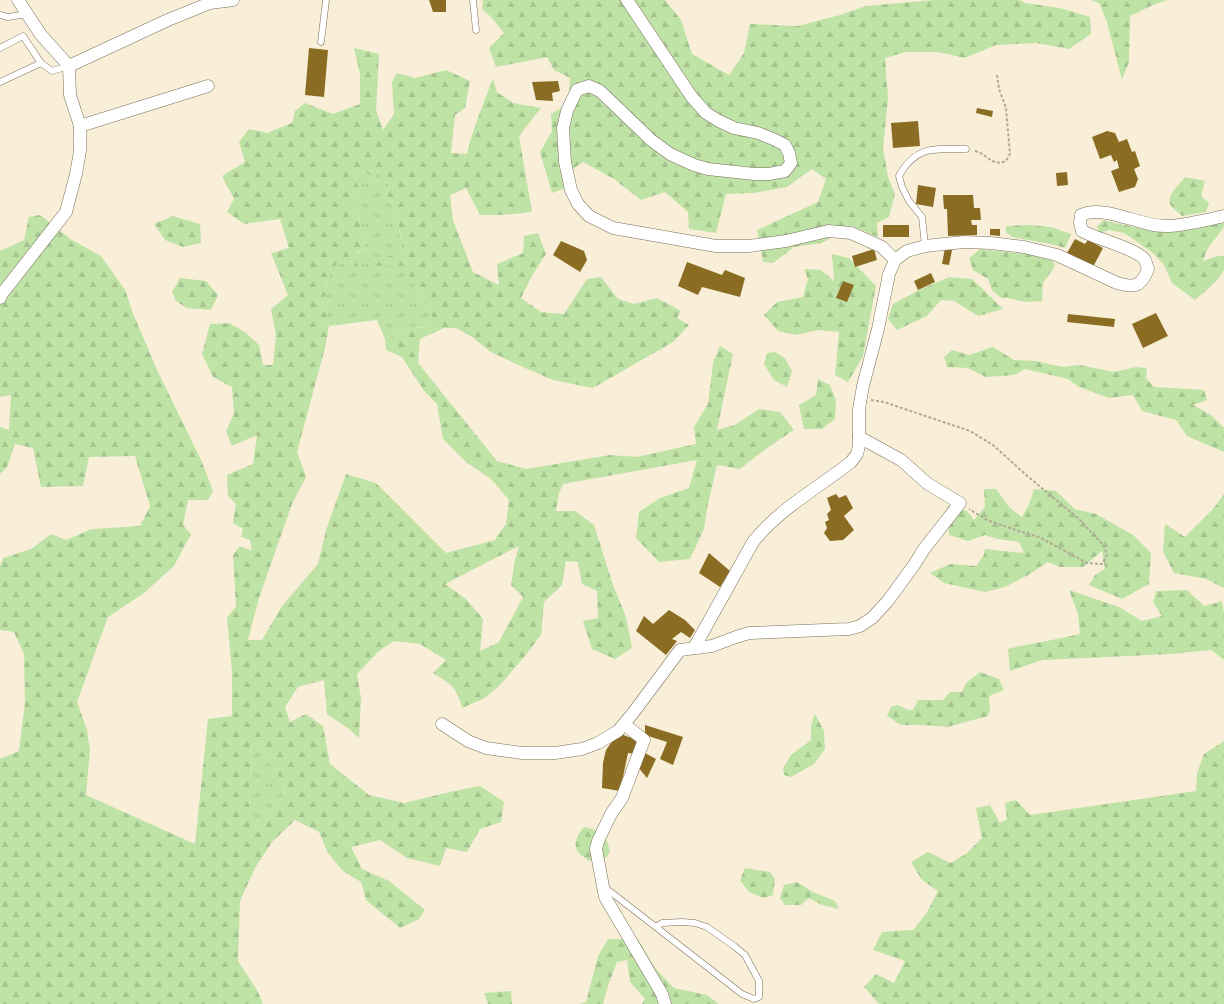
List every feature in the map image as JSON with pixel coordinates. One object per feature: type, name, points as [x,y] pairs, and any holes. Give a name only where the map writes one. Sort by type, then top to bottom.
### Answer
[{"type":"street","points":[[0,298],[66,212],[76,174],[80,151],[80,126],[70,95],[69,66],[41,35],[18,0]]},
{"type":"street","points":[[69,66],[168,20],[210,3],[233,0]]},
{"type":"street","points":[[627,0],[691,96],[706,113],[734,128],[758,133],[779,142],[785,146],[789,153],[791,163],[785,171],[769,174],[754,174],[708,169],[694,165],[670,154],[651,140],[600,91],[589,86],[577,90],[567,111],[563,128],[566,162],[571,190],[578,204],[589,216],[613,228],[716,246],[749,246],[786,241],[828,231],[851,233],[882,248],[895,260]]},
{"type":"street","points":[[80,126],[208,86]]},
{"type":"street","points":[[694,648],[752,542],[777,516],[851,462],[857,454],[863,386],[878,329],[889,274],[895,260],[907,252],[925,246],[964,242],[991,243],[1024,247],[1057,255],[1117,283],[1128,286],[1137,285],[1144,279],[1148,269],[1144,259],[1134,252],[1082,231],[1080,223],[1081,215],[1088,212],[1100,212],[1149,224],[1169,226],[1224,216]]},
{"type":"street","points":[[442,724],[468,741],[486,748],[522,753],[555,753],[582,749],[598,743],[618,731],[680,650],[712,646],[736,636],[749,633],[849,629],[860,626],[872,618],[886,602],[924,549],[960,503],[928,484],[901,460],[859,437]]},
{"type":"street","points":[[624,724],[644,740],[622,798],[611,814],[598,841],[596,849],[605,897],[611,910],[662,994],[665,1004]]},
{"type":"lane","points":[[321,42],[326,0]]},
{"type":"lane","points":[[473,0],[476,30]]},
{"type":"lane","points":[[0,15],[8,17],[27,14]]},
{"type":"lane","points":[[0,48],[23,36],[41,63],[52,71],[69,66]]},
{"type":"lane","points":[[0,82],[41,63]]},
{"type":"lane","points":[[925,246],[922,217],[909,201],[902,188],[899,176],[904,166],[914,157],[926,150],[966,149]]},
{"type":"lane","points":[[602,885],[742,994],[754,999],[759,997],[760,981],[744,955],[707,926],[682,922],[662,923],[656,927]]},
{"type":"path","points":[[966,149],[978,152],[992,162],[1001,163],[1006,161],[1010,154],[1006,108],[999,89],[997,75]]},
{"type":"path","points":[[861,398],[884,402],[970,431],[993,445],[1080,520],[1104,546],[1107,554],[1102,564],[1087,563],[1039,537],[988,520],[960,503]]},
{"type":"green space","points":[[483,0],[665,0],[681,20],[692,54],[729,75],[744,53],[750,24],[798,26],[840,15],[866,6],[934,0],[1020,0],[1025,3],[1060,8],[1090,17],[1091,34],[1069,49],[1036,43],[996,45],[965,58],[938,52],[906,52],[885,58],[888,98],[883,148],[888,177],[895,194],[889,217],[877,223],[878,237],[852,226],[822,243],[794,247],[773,263],[763,262],[757,230],[818,202],[826,179],[812,169],[787,187],[754,193],[726,194],[716,233],[689,229],[688,212],[665,192],[641,200],[614,179],[583,162],[563,176],[566,188],[552,193],[540,152],[552,131],[551,114],[568,104],[570,78],[554,70],[547,57],[496,67],[489,48],[504,33],[492,18],[482,9]]},
{"type":"green space","points":[[1091,0],[1168,0],[1155,4],[1130,16],[1129,62],[1122,80],[1107,22],[1099,3]]},
{"type":"green space","points":[[354,48],[379,54],[376,110],[383,130],[394,114],[392,82],[397,73],[415,78],[446,70],[470,81],[465,108],[455,115],[451,153],[467,154],[475,125],[493,79],[497,92],[513,103],[541,108],[519,136],[532,212],[502,215],[480,215],[466,188],[450,195],[453,220],[473,272],[499,285],[497,264],[523,253],[524,236],[538,233],[546,254],[533,274],[521,298],[541,312],[564,314],[587,279],[601,277],[618,299],[634,304],[657,298],[681,311],[677,318],[689,325],[673,342],[593,388],[553,380],[525,368],[491,352],[472,337],[456,328],[444,328],[420,339],[418,363],[497,461],[526,469],[610,455],[636,457],[696,444],[694,427],[708,404],[713,363],[720,346],[733,354],[717,430],[735,425],[759,409],[780,412],[794,430],[767,448],[740,469],[717,465],[704,529],[690,559],[659,562],[636,538],[639,512],[660,498],[689,488],[697,460],[563,484],[559,493],[556,511],[575,511],[594,525],[613,585],[626,617],[632,648],[615,659],[592,649],[583,621],[598,618],[597,591],[582,584],[578,562],[566,561],[562,585],[544,602],[541,635],[500,685],[485,698],[462,708],[458,695],[452,686],[433,673],[446,660],[420,644],[394,641],[379,651],[357,674],[361,698],[359,738],[327,714],[324,680],[298,687],[285,707],[290,722],[306,714],[323,726],[330,764],[369,795],[404,803],[480,786],[504,802],[501,822],[480,829],[467,852],[446,848],[440,866],[407,858],[380,840],[351,847],[362,869],[389,881],[425,910],[419,919],[400,928],[366,900],[361,882],[343,871],[328,853],[319,832],[295,820],[272,842],[255,868],[240,901],[238,961],[257,990],[263,1004],[0,1004],[0,759],[19,751],[25,703],[24,654],[14,632],[0,630],[0,567],[3,558],[31,549],[51,534],[66,540],[92,529],[140,526],[150,506],[135,456],[89,457],[83,486],[41,487],[33,448],[15,444],[7,467],[0,474],[0,427],[9,430],[11,395],[0,397],[0,251],[24,240],[29,217],[40,215],[72,240],[101,256],[125,290],[134,316],[158,372],[202,462],[213,491],[208,500],[188,500],[183,525],[191,534],[174,566],[144,593],[108,617],[77,702],[87,730],[90,750],[86,795],[195,844],[208,719],[232,716],[232,672],[227,618],[236,606],[233,555],[240,546],[252,551],[250,540],[241,537],[243,529],[233,523],[236,504],[228,496],[227,475],[253,464],[257,435],[232,446],[226,431],[234,414],[232,387],[213,377],[202,354],[210,324],[229,323],[245,332],[259,345],[263,365],[273,365],[276,335],[271,309],[288,295],[271,253],[289,248],[280,219],[244,224],[227,212],[234,199],[222,176],[245,162],[239,142],[249,129],[267,133],[292,123],[295,111],[305,103],[333,114],[360,104],[360,74]],"holes":[[[384,166],[389,186],[387,199],[397,212],[403,253],[375,259],[372,266],[404,266],[432,317],[428,327],[412,328],[385,339],[386,350],[402,357],[424,391],[437,404],[443,439],[466,462],[491,479],[509,500],[506,524],[495,540],[446,553],[376,483],[346,474],[326,530],[318,564],[282,606],[262,640],[248,640],[259,598],[292,504],[306,477],[297,452],[325,348],[329,326],[323,305],[330,268],[346,261],[350,268],[357,266],[356,253],[365,248],[362,230],[354,204],[359,190],[355,177],[363,171],[374,178]],[[519,546],[511,585],[523,597],[499,642],[480,651],[483,619],[466,599],[445,584]],[[252,743],[262,744],[269,761],[286,788],[261,831],[250,817],[249,797]]]},
{"type":"green space","points":[[384,165],[389,186],[387,199],[397,212],[403,254],[375,259],[373,266],[404,265],[432,317],[428,327],[412,328],[385,339],[377,320],[329,326],[323,305],[330,268],[346,261],[365,248],[362,230],[354,204],[359,190],[355,177],[363,171],[374,178]]},
{"type":"green space","points":[[1185,177],[1205,181],[1201,196],[1209,203],[1206,212],[1182,216],[1172,207],[1170,203],[1171,195]]},
{"type":"green space","points":[[173,216],[200,224],[201,243],[183,247],[165,240],[154,224]]},
{"type":"green space","points":[[1103,220],[1151,231],[1168,232],[1224,223],[1224,227],[1208,248],[1203,261],[1217,256],[1224,256],[1224,269],[1215,282],[1195,300],[1172,283],[1164,265],[1154,254],[1136,241],[1124,233],[1109,230],[1100,233],[1097,227]]},
{"type":"green space","points":[[1030,225],[1051,227],[1071,234],[1065,248],[1012,237],[1006,232],[1006,226]]},
{"type":"green space","points":[[980,249],[1050,257],[1055,266],[1043,283],[1042,301],[1026,302],[1001,298],[992,290],[988,279],[973,270],[969,258]]},
{"type":"green space","points":[[832,254],[849,258],[876,286],[863,356],[848,382],[835,375],[839,332],[817,330],[797,335],[778,331],[764,315],[777,302],[803,297],[808,279],[804,269],[821,270],[834,281]]},
{"type":"green space","points":[[949,277],[972,279],[1003,309],[978,316],[954,301],[941,300],[927,316],[897,330],[888,319],[893,304],[919,290]]},
{"type":"green space","points":[[180,278],[206,281],[218,295],[211,310],[187,308],[176,301],[172,292]]},
{"type":"green space","points":[[993,347],[1014,360],[1036,361],[1062,367],[1079,365],[1114,372],[1136,367],[1147,368],[1146,378],[1154,387],[1204,390],[1207,400],[1193,405],[1211,415],[1224,428],[1224,452],[1187,436],[1176,420],[1142,411],[1133,395],[1109,398],[1079,387],[1068,379],[1025,369],[1014,375],[986,377],[968,368],[947,367],[944,357],[952,350],[969,355]]},
{"type":"green space","points":[[775,352],[785,358],[792,371],[787,387],[774,380],[764,364],[767,353]]},
{"type":"green space","points":[[818,379],[830,385],[836,400],[835,419],[822,429],[804,429],[799,405],[816,395]]},
{"type":"green space","points":[[984,489],[996,489],[1010,508],[1022,517],[1030,502],[1034,489],[1056,491],[1075,509],[1096,514],[1133,535],[1151,553],[1149,584],[1122,599],[1089,585],[1095,575],[1105,569],[1102,551],[1083,567],[1060,567],[1048,562],[1030,574],[1005,587],[985,592],[944,583],[930,573],[950,564],[976,566],[984,555],[985,549],[1024,553],[1019,542],[998,539],[985,535],[968,541],[949,535],[947,506],[967,511],[974,520],[985,507]]},
{"type":"green space","points":[[1224,494],[1224,588],[1206,579],[1174,573],[1163,552],[1165,524],[1185,537],[1213,509]]},
{"type":"green space","points":[[1069,590],[1119,607],[1142,621],[1162,616],[1153,602],[1156,591],[1187,590],[1204,606],[1222,601],[1224,613],[1224,660],[1211,650],[1171,654],[1042,660],[1010,671],[1008,649],[1080,634],[1078,614]]},
{"type":"green space","points":[[980,672],[999,679],[1004,690],[989,696],[990,708],[988,716],[947,727],[901,725],[887,716],[891,707],[898,705],[908,710],[913,710],[918,700],[943,700],[950,692],[962,692],[966,683]]},
{"type":"green space","points":[[815,714],[824,731],[825,749],[814,764],[791,777],[784,775],[783,768],[791,755],[811,740],[811,725]]},
{"type":"green space","points":[[1224,741],[1224,1004],[879,1004],[864,987],[876,974],[894,983],[905,961],[873,950],[882,932],[913,930],[926,914],[938,891],[922,880],[911,862],[928,852],[950,863],[966,854],[982,838],[976,808],[990,805],[1000,823],[1007,819],[1005,803],[1016,800],[1030,815],[1196,791],[1197,773],[1204,754]]},
{"type":"green space","points":[[252,743],[262,744],[269,761],[286,788],[261,831],[250,817],[249,797]]},
{"type":"green space","points":[[584,827],[595,830],[607,841],[610,851],[606,858],[589,861],[578,852],[576,849],[576,842]]},
{"type":"green space","points":[[745,868],[770,872],[775,879],[773,895],[763,898],[749,892],[740,880]]},
{"type":"green space","points":[[797,882],[813,892],[835,901],[839,909],[822,905],[809,898],[801,905],[785,905],[780,898],[784,885]]},
{"type":"green space","points":[[608,939],[638,939],[655,968],[674,988],[707,995],[719,1004],[642,1004],[645,999],[630,982],[627,960],[617,962],[603,1004],[579,1004],[586,1002],[598,956]]},
{"type":"green space","points":[[511,991],[512,1004],[488,1004],[484,993]]},
{"type":"building","points":[[429,0],[446,0],[446,12],[433,12]]},
{"type":"building","points":[[309,48],[328,50],[324,97],[305,95]]},
{"type":"building","points":[[558,81],[560,91],[552,93],[553,101],[536,100],[532,82]]},
{"type":"building","points":[[977,108],[993,111],[992,117],[976,113]]},
{"type":"building","points":[[918,121],[920,146],[893,148],[891,123]]},
{"type":"building","points":[[1107,131],[1115,133],[1119,142],[1127,139],[1132,152],[1135,151],[1140,166],[1134,169],[1138,179],[1135,187],[1119,192],[1111,171],[1119,168],[1117,160],[1114,162],[1111,155],[1100,159],[1092,137]]},
{"type":"building","points":[[1067,172],[1068,185],[1057,186],[1056,173]]},
{"type":"building","points":[[918,185],[936,188],[933,207],[916,204]]},
{"type":"building","points":[[943,195],[973,195],[974,208],[980,208],[981,220],[971,220],[972,225],[977,225],[977,235],[948,236],[947,209],[944,209]]},
{"type":"building","points":[[883,225],[909,225],[909,237],[883,237]]},
{"type":"building","points":[[990,229],[1000,229],[1000,236],[990,235]]},
{"type":"building","points":[[1075,239],[1085,244],[1088,240],[1103,248],[1093,267],[1067,253]]},
{"type":"building","points":[[561,241],[584,251],[587,260],[580,272],[553,255]]},
{"type":"building","points":[[945,248],[952,250],[949,265],[942,264]]},
{"type":"building","points":[[874,249],[877,260],[855,267],[852,256]]},
{"type":"building","points":[[687,262],[722,275],[725,270],[745,278],[740,297],[702,287],[698,295],[678,286]]},
{"type":"building","points":[[931,273],[935,282],[918,290],[914,281]]},
{"type":"building","points":[[843,281],[854,285],[847,302],[836,298]]},
{"type":"building","points":[[1156,313],[1168,336],[1143,348],[1132,324]]},
{"type":"building","points":[[1068,314],[1115,319],[1114,327],[1067,322]]},
{"type":"building","points":[[836,494],[839,498],[846,495],[853,508],[844,516],[854,530],[843,540],[830,541],[824,533],[827,528],[825,522],[829,520],[827,514],[831,510],[827,498]]},
{"type":"building","points":[[709,553],[730,571],[720,587],[699,573]]},
{"type":"building","points":[[669,610],[685,620],[695,630],[690,638],[681,632],[672,639],[677,641],[666,655],[636,631],[644,616],[653,624]]},
{"type":"building","points":[[645,725],[683,737],[673,765],[660,759],[667,742],[645,735]]},
{"type":"building","points":[[621,734],[639,741],[635,754],[628,753],[620,791],[602,788],[603,763],[606,750],[616,736]]},
{"type":"building","points":[[643,752],[656,759],[647,778],[638,767]]}]
